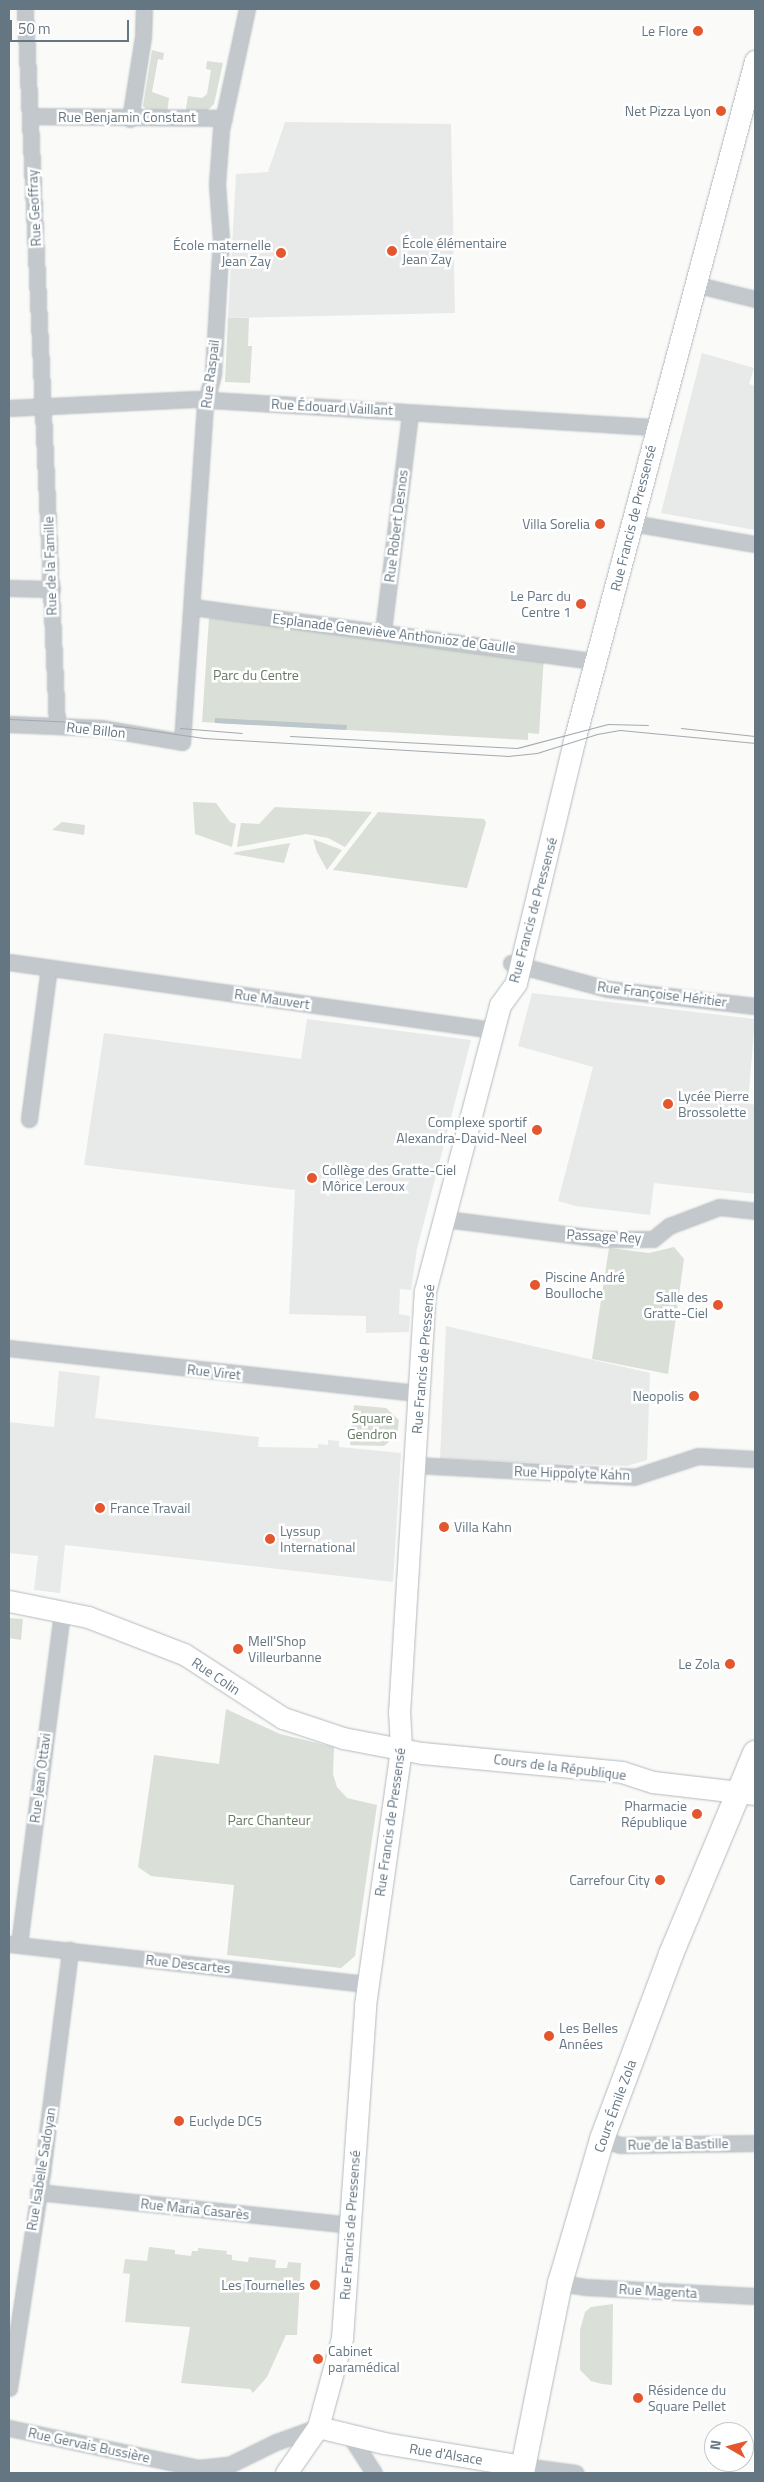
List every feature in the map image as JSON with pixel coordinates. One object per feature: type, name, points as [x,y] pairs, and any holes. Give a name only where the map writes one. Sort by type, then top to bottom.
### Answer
[{"type":"main road","name":"Cours Émile Zola","points":[[523,2470],[560,2283],[602,2139],[671,1954],[748,1792],[755,1753]]},
{"type":"street","name":"Rue Geoffray","points":[[25,9],[44,406]]},
{"type":"street","points":[[130,119],[143,37],[144,9]]},
{"type":"street","name":"Rue Raspail","points":[[182,742],[193,607],[206,400],[213,373],[221,239],[217,184],[224,118],[247,9]]},
{"type":"street","name":"Rue Francis de Pressensé","points":[[286,2473],[318,2427],[342,2338],[368,1984],[401,1748],[399,1713],[425,1291],[500,1005],[516,982],[516,964],[656,427],[755,61]]},
{"type":"street","name":"Rue Benjamin Constant","points":[[30,116],[114,116],[130,119],[224,118]]},
{"type":"street","points":[[694,284],[755,299]]},
{"type":"street","name":"Rue Édouard Vaillant","points":[[9,408],[206,400],[656,427]]},
{"type":"street","name":"Rue de la Famille","points":[[44,406],[56,726]]},
{"type":"street","name":"Rue Robert Desnos","points":[[383,631],[409,421]]},
{"type":"street","points":[[632,523],[755,544]]},
{"type":"street","points":[[9,588],[52,589]]},
{"type":"street","name":"Esplanade Geneviève Anthonioz de Gaulle","points":[[193,607],[383,631],[595,662]]},
{"type":"street","name":"Rue Billon","points":[[9,724],[101,728],[182,742]]},
{"type":"street","name":"Rue Mauvert","points":[[9,962],[494,1030]]},
{"type":"street","name":"Rue Françoise Héritier","points":[[516,964],[608,989],[755,1006]]},
{"type":"street","points":[[29,1119],[49,968]]},
{"type":"street","name":"Passage Rey","points":[[445,1219],[604,1239],[653,1239],[669,1226],[719,1207],[755,1211]]},
{"type":"street","name":"Rue Viret","points":[[9,1348],[84,1359],[419,1393]]},
{"type":"street","name":"Rue Hippolyte Kahn","points":[[415,1465],[634,1477],[698,1456],[755,1459]]},
{"type":"street","name":"Rue Colin","points":[[9,1601],[88,1617],[184,1654],[283,1718],[343,1738],[422,1753]]},
{"type":"street","name":"Rue Jean Ottavi","points":[[14,1944],[62,1611]]},
{"type":"street","name":"Cours de la République","points":[[422,1753],[622,1772],[653,1782],[748,1792]]},
{"type":"street","name":"Rue Descartes","points":[[14,1944],[368,1984]]},
{"type":"street","name":"Rue Isabelle Sadoyan","points":[[9,2388],[38,2192],[70,1950]]},
{"type":"street","name":"Rue de la Bastille","points":[[602,2139],[620,2145],[755,2143]]},
{"type":"street","name":"Rue Maria Casarès","points":[[38,2192],[351,2225]]},
{"type":"street","name":"Rue Magenta","points":[[560,2283],[585,2287],[755,2296]]},
{"type":"street","name":"Rue d'Alsace","points":[[318,2427],[350,2436],[523,2470],[576,2473]]},
{"type":"street","name":"Rue Gervais Bussière","points":[[11,2433],[201,2471],[230,2465],[276,2442],[318,2427]]},
{"type":"street","points":[[350,2436],[374,2473]]},
{"type":"shaded area","points":[[285,122],[451,124],[455,313],[228,318],[236,174],[268,172]]},
{"type":"shaded area","points":[[702,353],[754,368],[749,384],[755,386],[755,530],[661,513]]},
{"type":"shaded area","points":[[215,718],[347,725],[347,730],[215,723]]},
{"type":"shaded area","name":"Lycée Pierre Brossolette","points":[[532,993],[755,1019],[748,1103],[755,1105],[755,1194],[654,1183],[650,1215],[575,1206],[558,1201],[593,1067],[518,1046]]},
{"type":"shaded area","name":"Collège des Gratte-Ciel Môrice Leroux","points":[[307,1019],[471,1040],[417,1249],[411,1290],[400,1289],[399,1314],[410,1316],[409,1332],[366,1333],[366,1316],[289,1314],[295,1190],[84,1165],[104,1033],[301,1059]]},
{"type":"shaded area","points":[[446,1326],[650,1373],[647,1460],[627,1466],[440,1459]]},
{"type":"shaded area","points":[[59,1371],[100,1376],[95,1418],[259,1437],[258,1447],[318,1448],[318,1444],[328,1445],[328,1440],[339,1441],[339,1447],[401,1453],[393,1582],[65,1545],[60,1593],[34,1590],[38,1556],[9,1553],[9,1422],[54,1427]]},
{"type":"green space","points":[[152,50],[164,53],[163,60],[158,59],[152,92],[169,98],[167,114],[150,114],[143,106]]},
{"type":"green space","points":[[207,61],[223,63],[214,104],[206,112],[185,114],[188,96],[202,98],[207,94],[211,70],[206,69]]},
{"type":"green space","points":[[228,318],[249,318],[248,346],[252,346],[250,383],[225,382]]},
{"type":"green space","name":"Parc du Centre","points":[[209,618],[544,656],[539,734],[528,733],[528,740],[202,722]]},
{"type":"green space","points":[[193,802],[216,803],[230,822],[236,824],[232,847],[195,834]]},
{"type":"green space","points":[[275,807],[372,812],[345,847],[328,838],[306,834],[237,847],[241,823],[259,824]]},
{"type":"green space","points":[[378,812],[484,819],[486,823],[467,888],[333,870]]},
{"type":"green space","points":[[62,822],[85,825],[84,835],[52,830]]},
{"type":"green space","points":[[313,839],[342,850],[327,870],[317,852]]},
{"type":"green space","points":[[290,843],[284,863],[233,854],[236,852]]},
{"type":"green space","points":[[674,1247],[684,1259],[668,1374],[592,1359],[609,1248],[649,1253]]},
{"type":"green space","name":"Square Gendron","points":[[354,1405],[386,1408],[399,1420],[397,1435],[384,1446],[350,1445]]},
{"type":"green space","points":[[9,1618],[23,1619],[21,1640],[9,1638]]},
{"type":"green space","name":"Parc Chanteur","points":[[226,1709],[280,1734],[334,1747],[333,1774],[337,1787],[347,1798],[377,1805],[355,1956],[341,1968],[227,1955],[234,1885],[151,1876],[138,1867],[154,1755],[219,1764]]},
{"type":"green space","points":[[149,2247],[175,2250],[175,2254],[191,2256],[192,2251],[198,2251],[198,2248],[227,2251],[226,2254],[232,2255],[232,2260],[248,2262],[249,2257],[276,2260],[275,2268],[287,2268],[288,2262],[301,2263],[297,2335],[286,2335],[267,2377],[253,2393],[250,2389],[181,2383],[190,2327],[125,2322],[130,2274],[123,2273],[125,2259],[147,2261]]},
{"type":"green space","points":[[613,2304],[612,2385],[591,2381],[580,2370],[580,2330],[585,2312],[591,2307]]},
{"type":"tram line","points":[[9,719],[99,723],[204,738],[508,756],[537,753],[597,734],[620,730],[755,743]]},
{"type":"tram line","points":[[290,736],[517,748],[608,724],[648,725]]},
{"type":"tram line","points":[[180,728],[242,733]]},
{"type":"tram line","points":[[681,728],[755,736]]},
{"type":"place","name":"Le Flore","points":[[698,31]]},
{"type":"place","name":"Net Pizza Lyon","points":[[721,111]]},
{"type":"place","name":"École élémentaire Jean Zay","points":[[392,251]]},
{"type":"place","name":"École maternelle Jean Zay","points":[[281,253]]},
{"type":"place","name":"Villa Sorelia","points":[[600,524]]},
{"type":"place","name":"Le Parc du Centre 1","points":[[581,604]]},
{"type":"place","name":"Lycée Pierre Brossolette","points":[[668,1104]]},
{"type":"place","name":"Complexe sportif Alexandra-David-Neel","points":[[537,1130]]},
{"type":"place","name":"Collège des Gratte-Ciel Môrice Leroux","points":[[312,1178]]},
{"type":"place","name":"Piscine André Boulloche","points":[[535,1285]]},
{"type":"place","name":"Salle des Gratte-Ciel","points":[[718,1305]]},
{"type":"place","name":"Neopolis","points":[[694,1396]]},
{"type":"place","name":"France Travail","points":[[100,1508]]},
{"type":"place","name":"Villa Kahn","points":[[444,1527]]},
{"type":"place","name":"Lyssup International","points":[[270,1539]]},
{"type":"place","name":"Mell'Shop Villeurbanne","points":[[238,1649]]},
{"type":"place","name":"Le Zola","points":[[730,1664]]},
{"type":"place","name":"Pharmacie République","points":[[697,1814]]},
{"type":"place","name":"Carrefour City","points":[[660,1880]]},
{"type":"place","name":"Les Belles Années","points":[[549,2036]]},
{"type":"place","name":"Euclyde DC5","points":[[179,2121]]},
{"type":"place","name":"Les Tournelles","points":[[315,2285]]},
{"type":"place","name":"Cabinet paramédical","points":[[318,2359]]},
{"type":"place","name":"Résidence du Square Pellet","points":[[638,2398]]}]
